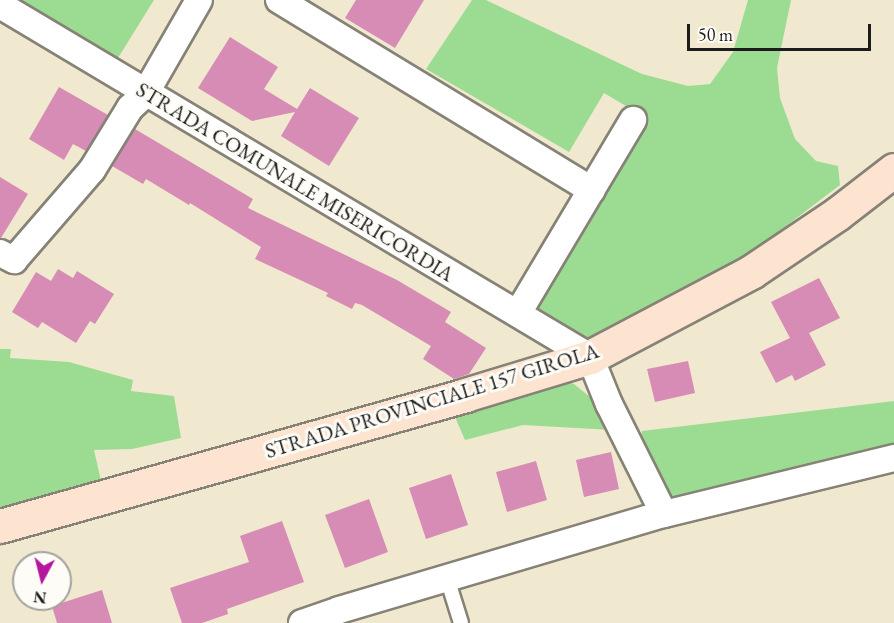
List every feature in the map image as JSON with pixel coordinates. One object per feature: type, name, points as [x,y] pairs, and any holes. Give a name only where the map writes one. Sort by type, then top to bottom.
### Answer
[{"type":"main road","name":"STRADA PROVINCIALE 157 GIROLA","points":[[0,526],[465,395],[590,357],[751,272],[837,214],[894,170]]},
{"type":"street","points":[[0,253],[14,260],[92,170],[130,108],[145,94],[199,0]]},
{"type":"street","points":[[279,0],[592,190]]},
{"type":"street","name":"STRADA COMUNALE MISERICORDIA","points":[[0,5],[145,94],[590,357]]},
{"type":"street","points":[[518,313],[633,120]]},
{"type":"street","points":[[590,357],[609,404],[664,514]]},
{"type":"street","points":[[302,623],[664,514],[894,458]]},
{"type":"lane","points":[[447,578],[461,623]]},
{"type":"green space","points":[[4,0],[154,0],[113,66]]},
{"type":"green space","points":[[472,0],[486,0],[642,74],[688,86],[710,84],[733,52],[748,0],[791,0],[777,68],[780,98],[795,139],[816,161],[838,166],[840,185],[753,251],[604,333],[586,339],[572,340],[528,315],[646,118],[604,93],[569,152],[426,69]]},
{"type":"green space","points":[[0,349],[11,349],[10,358],[69,362],[133,380],[131,391],[174,396],[181,438],[132,449],[94,450],[102,485],[0,513]]},
{"type":"green space","points":[[566,382],[574,384],[590,397],[612,430],[523,425],[465,440],[455,417]]},
{"type":"green space","points":[[894,401],[894,444],[696,496],[675,499],[669,497],[640,441],[642,431]]},
{"type":"building","points":[[356,0],[424,0],[395,48],[345,18]]},
{"type":"building","points":[[230,37],[278,67],[264,89],[297,109],[310,88],[359,118],[329,166],[281,136],[295,112],[252,121],[198,88]]},
{"type":"building","points":[[59,87],[108,115],[86,151],[73,144],[64,160],[29,139]]},
{"type":"building","points":[[135,129],[253,199],[248,208],[397,280],[451,312],[445,322],[486,348],[469,374],[454,379],[423,359],[431,346],[362,305],[355,303],[352,309],[326,296],[328,293],[255,259],[261,247],[146,179],[143,184],[112,166]]},
{"type":"building","points":[[0,177],[28,194],[1,238],[0,238]]},
{"type":"building","points":[[58,269],[73,278],[77,271],[114,294],[95,324],[90,321],[76,343],[42,322],[38,328],[12,312],[36,272],[51,281]]},
{"type":"building","points":[[819,278],[840,318],[809,333],[826,365],[795,381],[792,375],[776,383],[760,352],[790,338],[771,302]]},
{"type":"building","points":[[688,361],[695,393],[655,402],[647,369]]},
{"type":"building","points":[[611,452],[619,489],[584,497],[576,460]]},
{"type":"building","points":[[536,461],[547,500],[507,512],[496,472]]},
{"type":"building","points":[[451,474],[468,525],[426,539],[409,488]]},
{"type":"building","points":[[369,499],[388,552],[345,568],[325,515]]},
{"type":"building","points":[[282,521],[304,582],[227,609],[228,614],[202,623],[182,623],[170,588],[249,562],[240,536]]},
{"type":"building","points":[[102,590],[112,623],[57,623],[53,611],[72,611],[72,600]]}]
